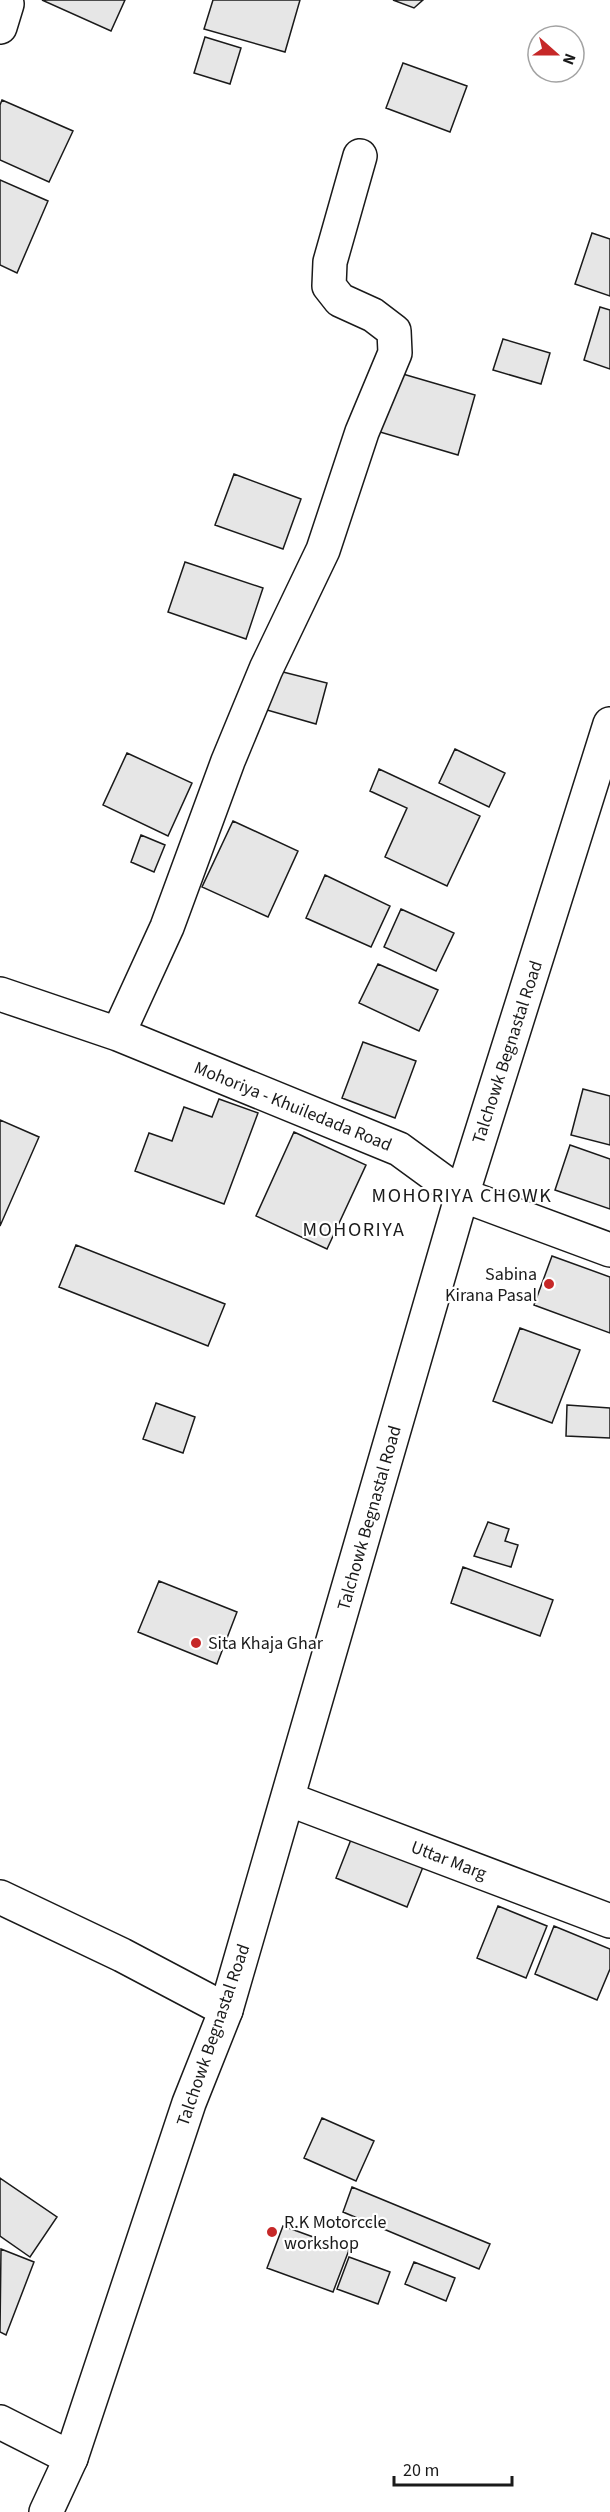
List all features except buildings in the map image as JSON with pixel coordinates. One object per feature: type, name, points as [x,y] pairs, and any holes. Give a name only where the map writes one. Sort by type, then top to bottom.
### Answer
[{"type":"street","points":[[118,1034],[167,927],[228,761],[266,669],[323,550],[362,432],[395,353],[394,331],[373,315],[340,300],[329,286],[330,262],[360,156]]},
{"type":"street","name":"Talchowk Begnastal Road","points":[[46,2512],[71,2458],[189,2103],[226,2010],[462,1195],[610,724]]},
{"type":"street","name":"Mohoriya - Khuiledada Road","points":[[0,994],[118,1034],[399,1149],[462,1195],[610,1251]]},
{"type":"street","name":"Uttar Marg","points":[[288,1799],[610,1921]]},
{"type":"street","points":[[0,1897],[122,1955],[226,2010]]},
{"type":"street","points":[[0,2422],[71,2458]]},
{"type":"place","name":"Sabina Kirana Pasal","points":[[549,1284]]},
{"type":"place","name":"Sita Khaja Ghar","points":[[196,1643]]},
{"type":"place","name":"R.K Motorccle workshop","points":[[272,2232]]},
{"type":"district","name":"MOHORIYA CHOWK","points":[[462,1195]]},
{"type":"district","name":"MOHORIYA","points":[[354,1229]]}]
